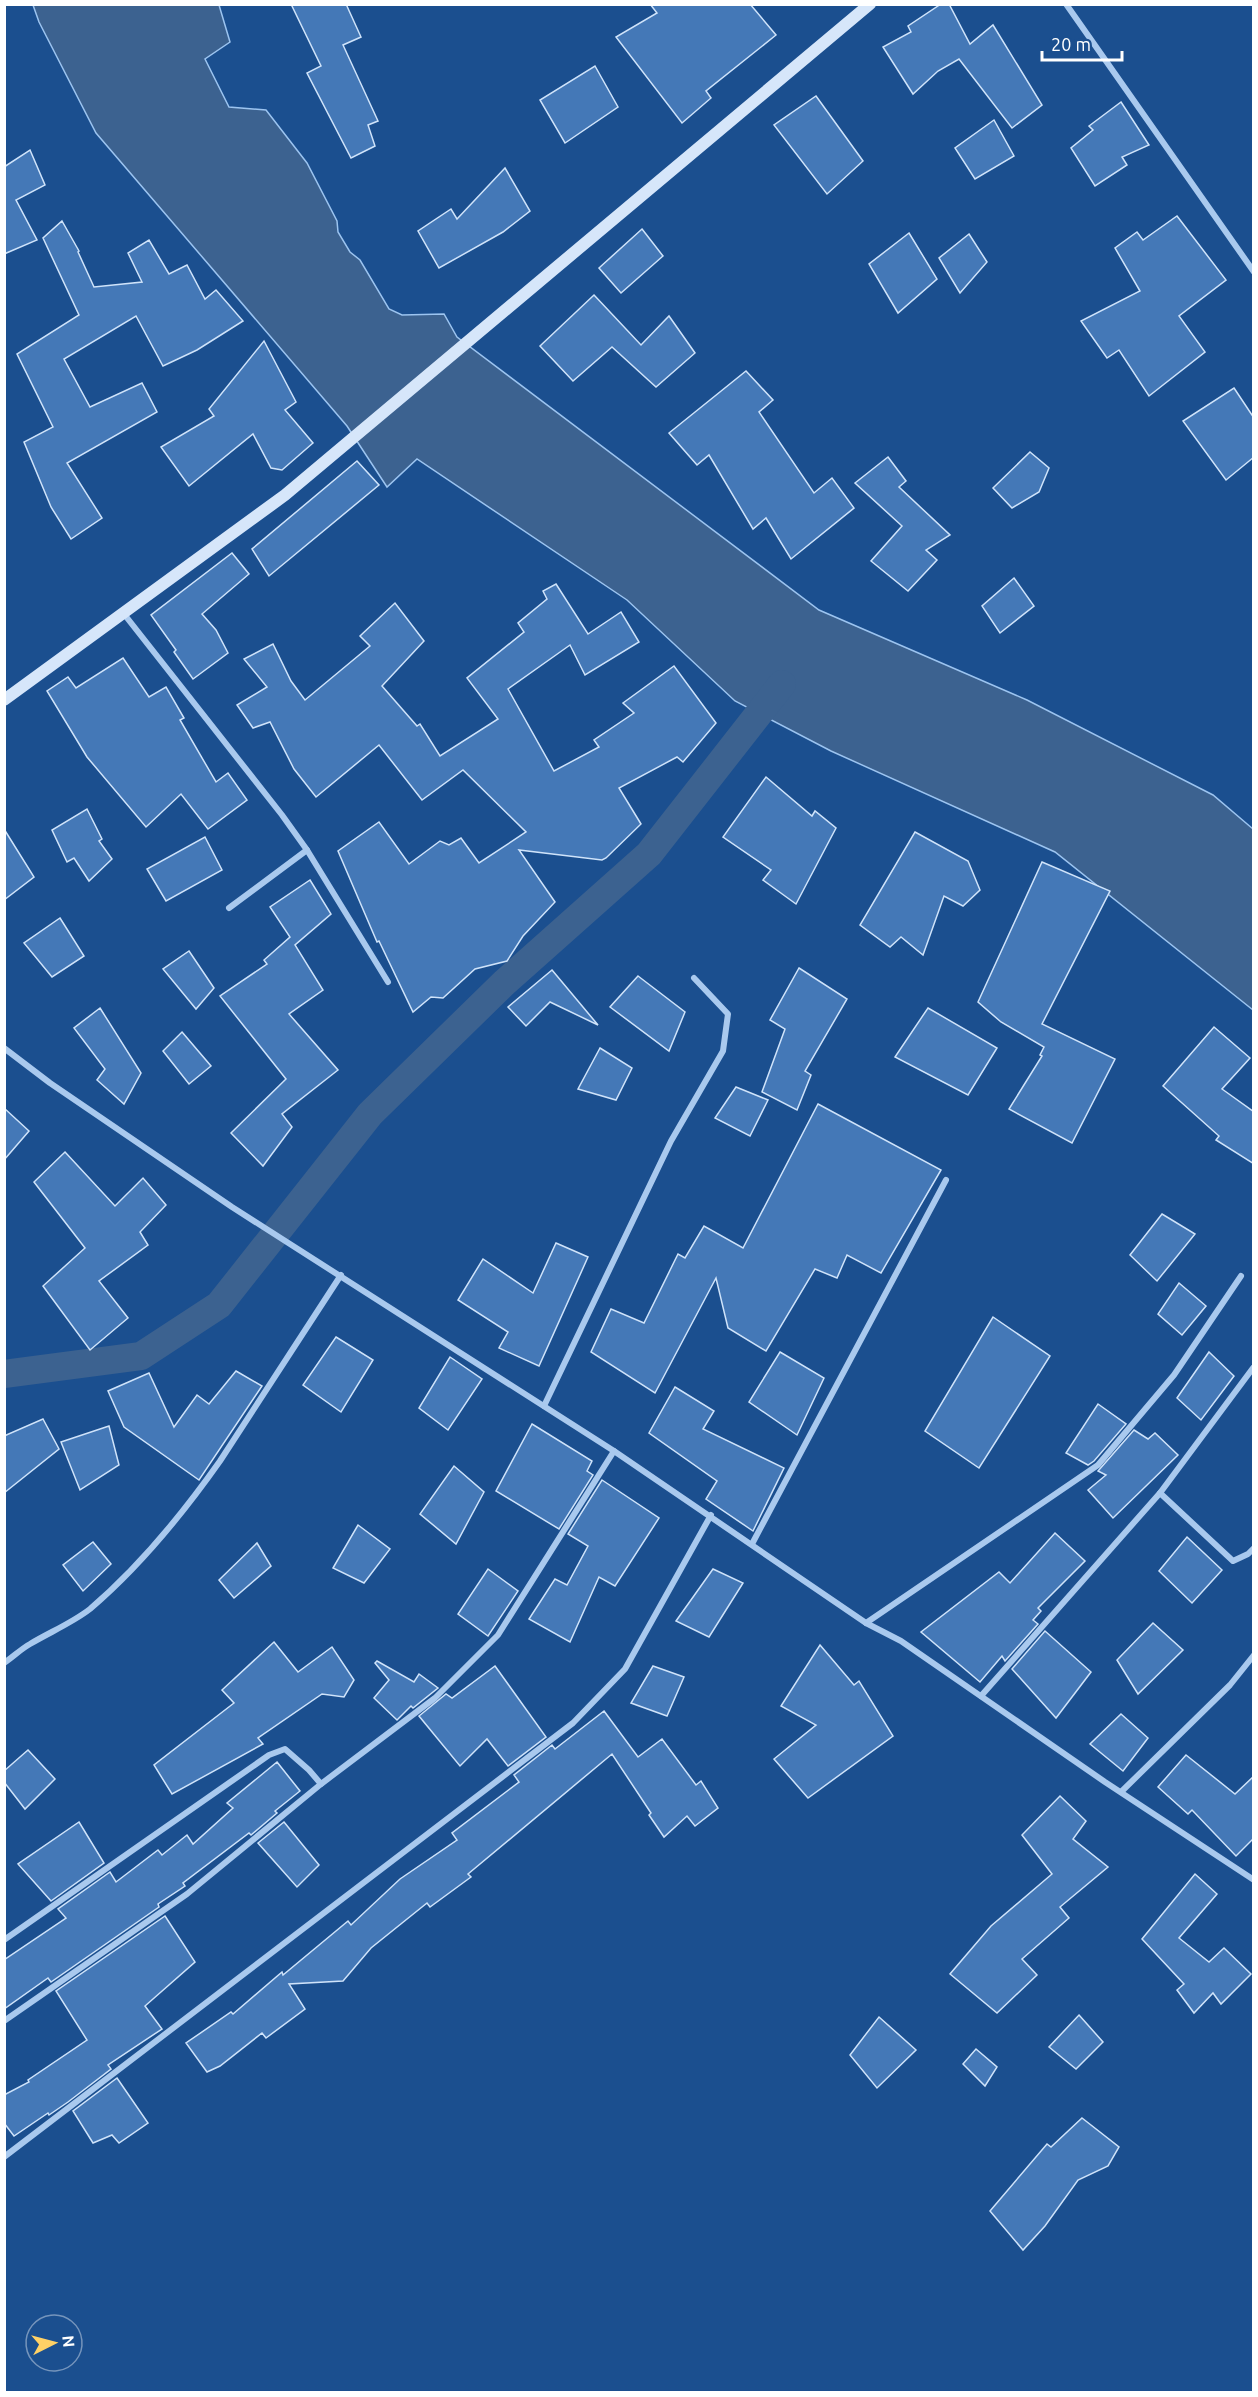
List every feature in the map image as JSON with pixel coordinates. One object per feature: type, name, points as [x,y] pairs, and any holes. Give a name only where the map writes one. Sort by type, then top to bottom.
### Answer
[{"type":"street","points":[[4,700],[285,495],[870,4]]},
{"type":"street","points":[[1066,4],[1254,272]]},
{"type":"street","points":[[124,614],[282,815],[307,850],[388,982]]},
{"type":"street","points":[[229,908],[307,850]]},
{"type":"street","points":[[544,1406],[672,1141],[723,1051],[728,1014],[694,978]]},
{"type":"street","points":[[4,1048],[50,1083],[232,1207],[614,1451],[711,1515],[866,1623],[901,1641],[1254,1880]]},
{"type":"street","points":[[752,1544],[946,1180]]},
{"type":"street","points":[[4,1663],[29,1645],[88,1610],[162,1535],[220,1461],[341,1275]]},
{"type":"street","points":[[866,1623],[1098,1465],[1174,1375],[1241,1276]]},
{"type":"street","points":[[981,1695],[1160,1493],[1253,1368]]},
{"type":"street","points":[[4,2021],[187,1894],[321,1784],[435,1698],[498,1635],[614,1451]]},
{"type":"street","points":[[1160,1493],[1233,1561],[1248,1554],[1254,1548]]},
{"type":"street","points":[[4,2157],[573,1723],[625,1669],[711,1515]]},
{"type":"street","points":[[1121,1792],[1230,1685],[1254,1655]]},
{"type":"street","points":[[4,1940],[269,1755],[285,1749],[321,1784]]},
{"type":"water","points":[[33,5],[219,5],[230,42],[205,59],[229,107],[266,110],[307,163],[337,221],[338,232],[350,252],[360,260],[389,309],[402,315],[444,314],[457,337],[819,610],[1027,700],[1213,795],[1253,829],[1253,1010],[1055,852],[831,751],[735,701],[627,600],[417,459],[387,487],[347,426],[96,133],[39,22]]},
{"type":"building","points":[[291,4],[346,4],[361,37],[343,45],[378,121],[368,125],[375,146],[351,158],[307,73],[321,66]]},
{"type":"building","points":[[650,4],[750,4],[776,35],[706,91],[711,98],[682,123],[616,37],[657,13]]},
{"type":"building","points":[[941,4],[949,4],[970,44],[993,25],[1042,105],[1012,128],[959,59],[938,71],[913,94],[883,47],[911,32],[908,26]]},
{"type":"building","points":[[595,66],[618,107],[565,143],[540,100]]},
{"type":"building","points":[[816,96],[863,161],[827,194],[774,125]]},
{"type":"building","points":[[1121,102],[1149,145],[1122,157],[1127,165],[1095,186],[1071,148],[1093,130],[1089,126]]},
{"type":"building","points":[[994,120],[1014,156],[975,179],[955,148]]},
{"type":"building","points":[[30,150],[45,185],[16,200],[37,240],[4,254],[4,167]]},
{"type":"building","points":[[505,168],[530,211],[503,232],[439,268],[418,231],[451,209],[457,219]]},
{"type":"building","points":[[1177,216],[1226,280],[1179,316],[1205,352],[1149,396],[1119,350],[1107,358],[1081,321],[1140,291],[1115,248],[1137,232],[1143,240]]},
{"type":"building","points":[[62,221],[79,251],[94,287],[142,282],[128,253],[149,240],[169,274],[187,265],[205,299],[216,290],[243,321],[197,350],[163,366],[136,316],[64,359],[90,407],[142,383],[157,412],[67,463],[102,518],[71,539],[51,507],[24,442],[53,427],[17,354],[79,315],[43,238]]},
{"type":"building","points":[[642,229],[663,256],[621,293],[599,268]]},
{"type":"building","points":[[909,233],[937,279],[898,313],[869,264]]},
{"type":"building","points":[[969,234],[987,262],[960,293],[939,258]]},
{"type":"building","points":[[594,295],[641,345],[669,316],[695,353],[656,387],[612,347],[573,381],[540,346]]},
{"type":"building","points":[[264,341],[296,402],[285,410],[313,443],[282,470],[271,468],[253,434],[189,486],[161,447],[214,416],[209,409]]},
{"type":"building","points":[[746,371],[773,400],[759,412],[814,493],[832,478],[854,508],[791,559],[766,518],[753,529],[709,455],[697,465],[669,433]]},
{"type":"building","points":[[1234,388],[1254,418],[1254,457],[1226,480],[1183,421]]},
{"type":"building","points":[[1030,452],[1049,468],[1039,492],[1012,508],[993,488]]},
{"type":"building","points":[[888,457],[906,481],[899,487],[950,535],[926,550],[937,560],[908,591],[871,561],[902,526],[855,483]]},
{"type":"building","points":[[357,461],[379,485],[269,576],[252,549]]},
{"type":"building","points":[[232,553],[249,574],[202,614],[216,630],[228,653],[193,679],[151,615]]},
{"type":"building","points":[[1014,578],[1034,606],[1000,633],[982,606]]},
{"type":"building","points":[[556,584],[588,634],[621,612],[639,642],[585,675],[570,645],[508,689],[554,771],[599,747],[594,740],[634,713],[623,703],[674,666],[716,723],[683,762],[677,757],[619,788],[641,824],[606,858],[602,860],[519,850],[555,902],[523,936],[507,961],[475,969],[443,998],[431,997],[413,1012],[379,941],[377,942],[338,851],[379,822],[409,864],[440,841],[449,845],[461,838],[479,863],[526,832],[463,770],[422,800],[379,745],[316,797],[294,769],[270,722],[253,728],[237,705],[267,687],[244,659],[273,644],[291,681],[305,700],[370,646],[360,636],[395,603],[424,641],[382,686],[417,726],[420,724],[440,756],[498,719],[467,678],[524,632],[518,623],[547,599],[543,591]]},
{"type":"building","points":[[123,658],[149,697],[166,687],[184,718],[180,720],[216,782],[228,773],[247,800],[208,829],[181,794],[146,827],[87,757],[47,691],[68,677],[76,688]]},
{"type":"building","points":[[766,777],[812,816],[815,811],[836,828],[796,904],[763,880],[771,870],[723,837]]},
{"type":"building","points":[[87,809],[102,839],[99,841],[112,859],[89,881],[74,858],[67,862],[52,830]]},
{"type":"building","points":[[4,829],[34,877],[4,900]]},
{"type":"building","points":[[915,832],[968,861],[980,890],[963,906],[944,896],[923,955],[901,937],[890,947],[860,925]]},
{"type":"building","points":[[205,837],[222,870],[166,901],[147,869]]},
{"type":"building","points":[[1042,862],[1110,891],[1042,1024],[1115,1059],[1072,1143],[1009,1109],[1042,1056],[1040,1055],[1044,1047],[1001,1022],[978,1002]]},
{"type":"building","points":[[310,880],[331,914],[295,945],[323,990],[289,1014],[338,1070],[282,1114],[292,1127],[263,1166],[231,1133],[286,1079],[220,996],[267,964],[264,960],[290,937],[270,907]]},
{"type":"building","points":[[60,918],[84,956],[52,977],[24,943]]},
{"type":"building","points":[[189,951],[214,988],[196,1009],[163,969]]},
{"type":"building","points":[[799,968],[847,999],[805,1071],[811,1075],[797,1110],[762,1092],[785,1029],[770,1020]]},
{"type":"building","points":[[552,970],[598,1025],[550,1002],[526,1026],[508,1007]]},
{"type":"building","points":[[638,976],[685,1012],[669,1051],[610,1007]]},
{"type":"building","points":[[100,1008],[141,1073],[124,1104],[97,1080],[105,1069],[74,1028]]},
{"type":"building","points":[[928,1008],[997,1048],[968,1095],[895,1057]]},
{"type":"building","points":[[1214,1027],[1250,1058],[1222,1089],[1254,1112],[1254,1164],[1216,1140],[1219,1136],[1163,1086]]},
{"type":"building","points":[[182,1032],[211,1066],[189,1084],[163,1051]]},
{"type":"building","points":[[600,1048],[632,1068],[616,1100],[578,1089]]},
{"type":"building","points":[[736,1087],[768,1100],[750,1136],[715,1118]]},
{"type":"building","points":[[818,1104],[941,1170],[881,1273],[847,1255],[837,1278],[815,1269],[766,1351],[728,1328],[716,1278],[655,1393],[591,1352],[611,1309],[644,1323],[678,1254],[685,1258],[704,1226],[743,1248]]},
{"type":"building","points":[[4,1108],[29,1131],[4,1160]]},
{"type":"building","points":[[65,1152],[115,1206],[143,1178],[166,1205],[140,1232],[148,1245],[99,1281],[128,1318],[90,1350],[43,1286],[85,1248],[34,1182]]},
{"type":"building","points":[[1162,1214],[1195,1234],[1157,1281],[1130,1255]]},
{"type":"building","points":[[556,1243],[588,1257],[539,1366],[499,1348],[508,1332],[458,1300],[483,1259],[533,1293]]},
{"type":"building","points":[[1179,1283],[1206,1306],[1182,1335],[1158,1314]]},
{"type":"building","points":[[993,1317],[1050,1356],[979,1468],[925,1431]]},
{"type":"building","points":[[336,1337],[373,1360],[341,1412],[303,1385]]},
{"type":"building","points":[[780,1352],[824,1378],[797,1435],[749,1402]]},
{"type":"building","points":[[1209,1352],[1234,1376],[1201,1420],[1177,1398]]},
{"type":"building","points":[[450,1357],[482,1379],[448,1430],[419,1408]]},
{"type":"building","points":[[236,1371],[262,1386],[199,1480],[124,1427],[108,1391],[149,1373],[174,1427],[197,1395],[209,1404]]},
{"type":"building","points":[[675,1387],[714,1411],[703,1429],[784,1468],[753,1531],[706,1499],[717,1481],[649,1433]]},
{"type":"building","points":[[1098,1404],[1126,1424],[1088,1465],[1066,1453]]},
{"type":"building","points":[[43,1419],[59,1449],[4,1493],[4,1436]]},
{"type":"building","points":[[532,1424],[592,1461],[587,1471],[593,1475],[559,1529],[496,1491]]},
{"type":"building","points":[[109,1426],[119,1465],[80,1490],[61,1442]]},
{"type":"building","points":[[1134,1430],[1148,1439],[1155,1433],[1178,1455],[1113,1518],[1088,1490],[1106,1475],[1098,1471]]},
{"type":"building","points":[[454,1466],[484,1492],[456,1544],[420,1514]]},
{"type":"building","points":[[602,1480],[659,1518],[615,1586],[599,1577],[570,1642],[529,1619],[555,1579],[567,1585],[588,1546],[568,1534]]},
{"type":"building","points":[[358,1525],[390,1549],[364,1583],[333,1568]]},
{"type":"building","points":[[1055,1533],[1085,1561],[1038,1608],[1041,1611],[1033,1620],[1038,1624],[1005,1661],[1002,1656],[980,1682],[921,1632],[999,1572],[1010,1583]]},
{"type":"building","points":[[1187,1537],[1222,1570],[1192,1603],[1159,1571]]},
{"type":"building","points":[[93,1542],[111,1564],[83,1591],[63,1565]]},
{"type":"building","points":[[257,1543],[271,1566],[234,1598],[219,1580]]},
{"type":"building","points":[[488,1569],[518,1591],[488,1636],[458,1614]]},
{"type":"building","points":[[713,1569],[743,1583],[709,1637],[676,1621]]},
{"type":"building","points":[[1153,1623],[1183,1650],[1138,1694],[1117,1660]]},
{"type":"building","points":[[1045,1631],[1091,1672],[1056,1718],[1012,1669]]},
{"type":"building","points":[[274,1642],[298,1672],[332,1647],[354,1680],[344,1697],[322,1694],[258,1738],[263,1744],[172,1794],[154,1765],[234,1703],[222,1690]]},
{"type":"building","points":[[820,1645],[854,1685],[859,1681],[893,1736],[808,1798],[774,1759],[816,1725],[781,1706]]},
{"type":"building","points":[[377,1661],[414,1682],[419,1674],[438,1688],[413,1708],[411,1706],[397,1720],[374,1698],[389,1680],[375,1663]]},
{"type":"building","points":[[495,1666],[546,1737],[508,1766],[487,1739],[460,1766],[419,1716],[446,1694],[452,1698]]},
{"type":"building","points":[[653,1666],[684,1677],[667,1716],[631,1703]]},
{"type":"building","points":[[604,1711],[638,1757],[662,1739],[696,1785],[701,1781],[718,1808],[695,1826],[687,1816],[664,1837],[612,1754],[468,1874],[471,1877],[430,1907],[427,1903],[371,1948],[343,1981],[289,1984],[305,2009],[266,2038],[262,2033],[220,2066],[207,2072],[186,2043],[231,2012],[233,2014],[282,1972],[283,1975],[348,1921],[351,1925],[400,1879],[457,1840],[452,1833],[519,1782],[514,1775],[552,1745],[555,1749]]},
{"type":"building","points":[[1121,1714],[1148,1738],[1123,1771],[1090,1744]]},
{"type":"building","points":[[28,1750],[55,1779],[25,1809],[4,1782],[4,1771]]},
{"type":"building","points":[[1186,1755],[1235,1794],[1254,1776],[1254,1838],[1236,1856],[1192,1810],[1188,1814],[1158,1787]]},
{"type":"building","points":[[277,1762],[300,1791],[275,1811],[277,1813],[251,1835],[249,1833],[183,1883],[185,1886],[158,1904],[159,1907],[51,1982],[48,1978],[4,2009],[4,1960],[66,1918],[58,1909],[110,1872],[116,1882],[158,1850],[162,1855],[187,1835],[193,1844],[233,1808],[227,1803]]},
{"type":"building","points":[[1060,1796],[1086,1821],[1073,1839],[1108,1867],[1060,1907],[1069,1918],[1022,1959],[1037,1975],[997,2013],[950,1974],[991,1926],[1052,1874],[1022,1835]]},
{"type":"building","points":[[79,1822],[104,1863],[51,1901],[18,1864]]},
{"type":"building","points":[[284,1822],[319,1865],[297,1887],[258,1843]]},
{"type":"building","points":[[1195,1874],[1217,1894],[1179,1938],[1209,1962],[1224,1948],[1251,1974],[1221,2004],[1213,1993],[1194,2013],[1177,1990],[1184,1984],[1142,1939]]},
{"type":"building","points":[[165,1916],[195,1962],[145,2006],[162,2029],[108,2065],[111,2069],[68,2102],[14,2136],[4,2123],[4,2095],[29,2082],[28,2080],[87,2040],[56,1991]]},
{"type":"building","points":[[1079,2015],[1103,2042],[1076,2069],[1049,2047]]},
{"type":"building","points":[[879,2017],[916,2050],[877,2088],[850,2055]]},
{"type":"building","points":[[976,2049],[997,2067],[985,2086],[963,2064]]},
{"type":"building","points":[[117,2078],[148,2123],[119,2143],[112,2135],[93,2143],[73,2111]]},
{"type":"building","points":[[1082,2118],[1119,2147],[1108,2166],[1078,2180],[1045,2226],[1023,2250],[990,2211],[1047,2144],[1051,2147]]},
{"type":"waterway","points":[[4,1374],[141,1356],[219,1305],[370,1114],[504,983],[649,854],[782,684]]}]
